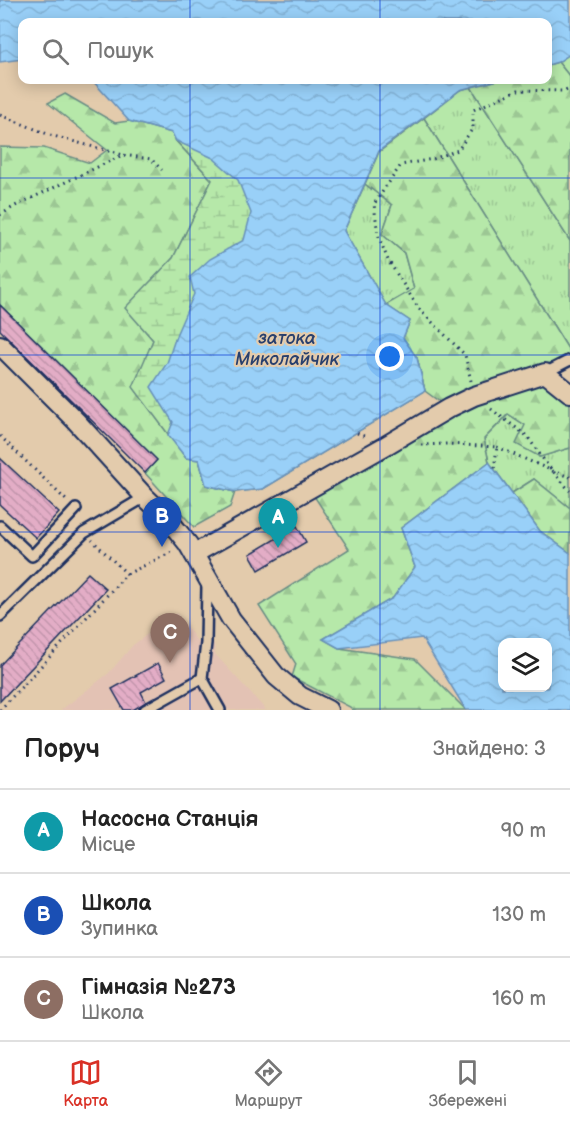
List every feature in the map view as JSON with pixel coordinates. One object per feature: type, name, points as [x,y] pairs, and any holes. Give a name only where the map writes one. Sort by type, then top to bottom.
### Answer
[{"type":"street","points":[[0,345],[168,519],[188,544],[231,619],[276,676],[300,696],[328,710]]},
{"type":"street","points":[[194,554],[448,408],[474,396],[545,373],[570,393]]},
{"type":"lane","points":[[545,373],[570,360]]},
{"type":"lane","points":[[0,616],[84,533],[145,497]]},
{"type":"lane","points":[[0,526],[32,556],[76,509]]},
{"type":"lane","points":[[207,579],[206,643],[202,678],[220,710]]},
{"type":"lane","points":[[145,710],[202,678]]},
{"type":"path","points":[[570,89],[566,91],[518,90],[473,110],[473,128],[458,150],[434,159],[401,165],[374,204],[378,235],[388,260],[419,309],[465,355],[474,396],[527,436],[570,491]]},
{"type":"path","points":[[0,115],[50,135],[123,155],[152,159],[162,170]]},
{"type":"path","points":[[0,215],[123,155]]},
{"type":"path","points":[[357,433],[385,446]]},
{"type":"path","points":[[0,436],[76,509]]},
{"type":"path","points":[[416,445],[497,447],[570,477]]},
{"type":"path","points":[[494,470],[497,447]]},
{"type":"path","points":[[84,533],[128,574]]},
{"type":"path","points":[[0,710],[128,574],[175,550]]},
{"type":"shaded area","points":[[176,613],[198,642],[214,644],[215,654],[266,710],[61,710],[109,673],[133,645]]},
{"type":"green space","points":[[570,54],[570,77],[558,62]]},
{"type":"green space","points":[[558,62],[570,77],[570,241],[471,87],[483,84],[552,84],[552,64]]},
{"type":"green space","points":[[471,87],[570,241],[570,352],[424,118],[460,90]]},
{"type":"green space","points":[[65,94],[115,123],[129,121],[172,133],[176,141],[212,180],[173,258],[126,308],[153,340],[134,388],[186,458],[199,459],[206,485],[235,492],[230,507],[194,527],[145,473],[157,460],[0,305],[0,147],[44,148],[90,163],[107,150],[48,103]]},
{"type":"green space","points":[[424,118],[570,352],[570,360],[545,373],[570,393],[570,448],[540,457],[516,444],[525,425],[508,414],[484,439],[489,462],[401,528],[415,567],[393,598],[323,639],[339,648],[415,659],[466,710],[353,710],[292,677],[296,664],[259,606],[349,549],[314,496],[448,408],[425,391],[417,358],[403,338],[410,321],[386,305],[414,289],[404,253],[382,234],[392,205],[365,184],[379,152]]},
{"type":"green space","points":[[176,141],[192,142],[284,188],[378,352],[417,358],[425,391],[263,489],[235,492],[206,485],[199,460],[186,458],[133,387],[153,340],[125,308],[173,258],[212,180]]},
{"type":"green space","points":[[365,184],[392,205],[382,234],[404,253],[414,289],[386,305],[344,231]]},
{"type":"green space","points":[[509,414],[525,425],[539,457],[570,448],[570,508],[534,479],[512,493],[489,462],[484,439]]},
{"type":"green space","points":[[534,479],[570,508],[570,553],[540,531],[512,493]]},
{"type":"water","points":[[0,0],[570,0],[570,54],[552,64],[552,18],[18,18],[18,60],[0,62]]},
{"type":"water","name":"затока Миколайчик","points":[[96,84],[483,84],[460,90],[379,151],[344,231],[386,305],[410,321],[403,338],[417,358],[425,391],[263,489],[235,492],[206,485],[199,460],[186,458],[168,435],[173,422],[151,387],[167,363],[194,294],[190,277],[210,259],[244,240],[251,213],[238,180],[213,158],[176,141],[172,133],[129,121]]},
{"type":"water","points":[[489,462],[540,531],[570,553],[570,710],[466,710],[422,638],[339,648],[323,639],[393,598],[415,567],[401,528]]},
{"type":"building","points":[[0,305],[157,460],[145,473],[0,330]]},
{"type":"building","points":[[0,458],[59,513],[36,538],[0,505]]},
{"type":"building","points":[[297,526],[306,542],[259,570],[250,554]]},
{"type":"building","points":[[88,573],[106,589],[0,701],[0,665]]},
{"type":"building","points":[[158,663],[166,678],[141,692],[146,702],[133,710],[124,710],[112,689]]},
{"type":"place","name":"Школа","points":[[162,547]]},
{"type":"place","name":"Насосна Станція","points":[[278,548]]},
{"type":"place","name":"Гімназія №273","points":[[170,663]]}]
